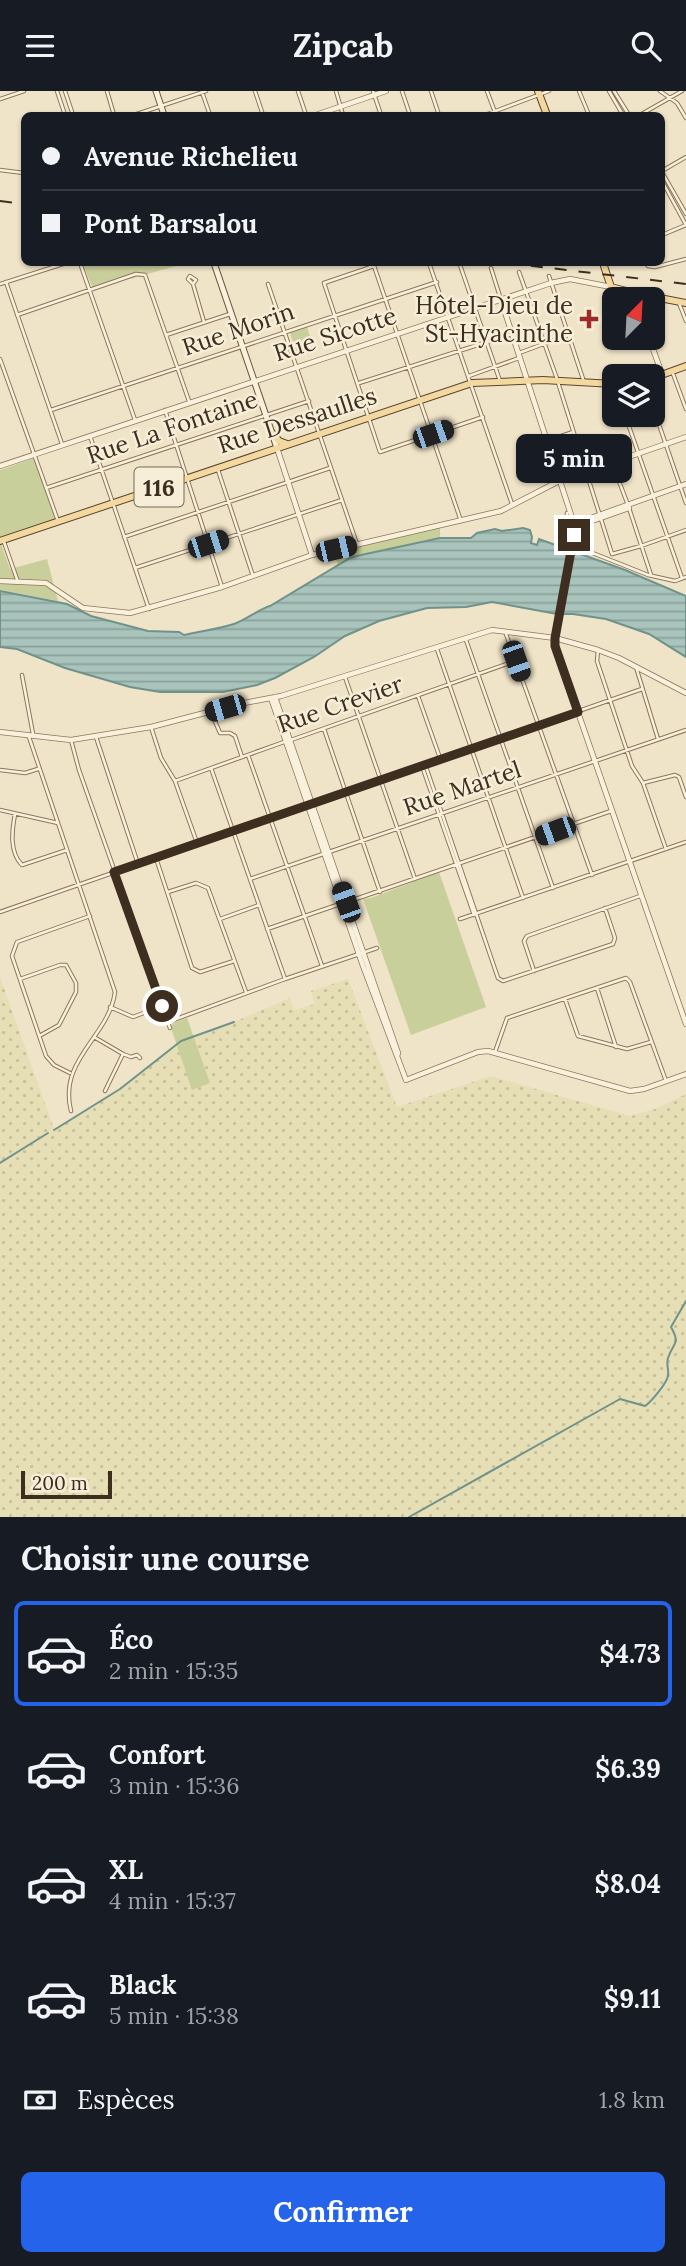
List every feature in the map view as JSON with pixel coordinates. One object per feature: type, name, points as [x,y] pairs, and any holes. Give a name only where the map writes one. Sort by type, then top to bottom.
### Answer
[{"type":"main road","points":[[156,91],[163,112]]},
{"type":"main road","points":[[539,93],[546,112]]},
{"type":"main road","points":[[215,266],[277,448]]},
{"type":"main road","points":[[604,266],[611,287]]},
{"type":"main road","points":[[665,373],[686,366]]},
{"type":"main road","name":"Rue Dessaulles","points":[[2,540],[421,400],[471,379],[500,383],[528,380],[602,384]]},
{"type":"main road","points":[[272,433],[281,442],[291,444]]},
{"type":"main road","points":[[263,453],[270,443],[272,433]]},
{"type":"street","points":[[0,99],[23,91]]},
{"type":"street","points":[[57,91],[64,112]]},
{"type":"street","points":[[65,91],[72,112]]},
{"type":"street","points":[[107,91],[113,112]]},
{"type":"street","points":[[143,112],[203,91],[209,112]]},
{"type":"street","points":[[255,91],[262,112]]},
{"type":"street","points":[[298,91],[305,112]]},
{"type":"street","points":[[335,91],[342,112]]},
{"type":"street","points":[[325,112],[386,91]]},
{"type":"street","points":[[402,91],[409,112]]},
{"type":"street","points":[[431,91],[438,112]]},
{"type":"street","points":[[487,91],[494,112]]},
{"type":"street","points":[[499,112],[549,91]]},
{"type":"street","points":[[579,91],[588,112]]},
{"type":"street","points":[[609,91],[621,112]]},
{"type":"street","points":[[614,91],[627,112]]},
{"type":"street","points":[[660,91],[677,103],[686,118]]},
{"type":"street","points":[[645,112],[682,91]]},
{"type":"street","points":[[374,93],[380,112]]},
{"type":"street","points":[[665,169],[686,157]]},
{"type":"street","points":[[0,170],[21,173]]},
{"type":"street","points":[[665,178],[686,225],[665,234]]},
{"type":"street","points":[[665,186],[686,214]]},
{"type":"street","points":[[665,264],[686,259]]},
{"type":"street","points":[[0,284],[57,266]]},
{"type":"street","points":[[81,266],[135,420]]},
{"type":"street","points":[[369,266],[324,283],[380,452],[483,417]]},
{"type":"street","points":[[375,266],[461,521]]},
{"type":"street","points":[[430,266],[512,504]]},
{"type":"street","points":[[460,266],[500,383]]},
{"type":"street","points":[[491,268],[575,529],[555,646],[686,1024]]},
{"type":"street","points":[[519,272],[545,344],[612,554],[686,530]]},
{"type":"street","points":[[17,315],[136,274],[146,276],[189,402]]},
{"type":"street","points":[[549,276],[585,384]]},
{"type":"street","name":"Rue Sicotte","points":[[0,466],[345,349],[551,283],[570,279],[611,287]]},
{"type":"street","points":[[6,282],[62,444]]},
{"type":"street","name":"Rue Morin","points":[[51,410],[437,282]]},
{"type":"street","points":[[192,284],[204,322]]},
{"type":"street","points":[[268,284],[357,544]]},
{"type":"street","points":[[682,303],[686,321]]},
{"type":"street","points":[[166,335],[232,314]]},
{"type":"street","points":[[357,383],[512,334]]},
{"type":"street","points":[[471,379],[569,335]]},
{"type":"street","points":[[0,359],[58,521]]},
{"type":"street","points":[[672,371],[686,409]]},
{"type":"street","name":"Rue La Fontaine","points":[[46,488],[309,401]]},
{"type":"street","points":[[165,410],[222,587]]},
{"type":"street","points":[[567,513],[562,528],[565,541],[651,575],[668,580],[684,577],[652,496],[629,427]]},
{"type":"street","points":[[660,427],[686,503]]},
{"type":"street","points":[[547,441],[574,432]]},
{"type":"street","points":[[89,436],[149,609]]},
{"type":"street","points":[[0,581],[46,583],[83,608],[130,613],[222,587],[312,555],[501,511],[559,481],[686,437]]},
{"type":"street","points":[[277,448],[312,555]]},
{"type":"street","points":[[611,463],[651,575]]},
{"type":"street","points":[[217,467],[253,576]]},
{"type":"street","points":[[124,537],[331,468]]},
{"type":"street","points":[[559,481],[567,513],[575,529]]},
{"type":"street","points":[[575,529],[686,484]]},
{"type":"street","points":[[546,487],[561,492]]},
{"type":"street","points":[[135,568],[342,500]]},
{"type":"street","points":[[600,517],[628,507]]},
{"type":"street","points":[[2,540],[18,582]]},
{"type":"street","points":[[0,732],[71,740],[151,727],[273,698],[492,630],[555,638],[597,650],[686,693]]},
{"type":"street","points":[[505,630],[592,875]]},
{"type":"street","points":[[465,637],[553,888]]},
{"type":"street","points":[[436,646],[523,898]]},
{"type":"street","points":[[597,650],[597,661],[626,750],[643,783],[666,849]]},
{"type":"street","name":"Rue Crevier","points":[[175,781],[516,661]]},
{"type":"street","points":[[636,667],[658,739]]},
{"type":"street","points":[[22,675],[39,769],[115,992],[94,1037],[71,1073],[68,1099],[71,1111]]},
{"type":"street","points":[[345,675],[415,879]]},
{"type":"street","points":[[0,912],[642,689]]},
{"type":"street","points":[[418,695],[440,758]]},
{"type":"street","points":[[273,698],[406,1080],[478,1052],[495,1052],[630,1091],[645,1089],[686,1074]]},
{"type":"street","points":[[211,712],[220,733],[235,736],[242,757]]},
{"type":"street","points":[[151,727],[161,758],[175,781],[197,843]]},
{"type":"street","points":[[324,729],[380,892]]},
{"type":"street","name":"Rue Martel","points":[[250,879],[686,730]]},
{"type":"street","points":[[96,737],[138,864]]},
{"type":"street","points":[[71,740],[114,872],[170,1028]]},
{"type":"street","points":[[248,755],[322,966]]},
{"type":"street","points":[[423,764],[498,978],[503,981],[612,944],[615,938],[605,908]]},
{"type":"street","points":[[211,768],[285,979]]},
{"type":"street","points":[[0,770],[25,773],[39,769]]},
{"type":"street","points":[[643,783],[675,775],[679,777],[686,797]]},
{"type":"street","points":[[0,810],[58,823]]},
{"type":"street","points":[[267,929],[611,811]]},
{"type":"street","points":[[15,814],[12,841],[22,865],[67,850]]},
{"type":"street","points":[[460,919],[686,842]]},
{"type":"street","points":[[156,858],[191,968],[200,972],[234,961]]},
{"type":"street","points":[[168,892],[196,883],[206,886],[213,898],[247,993]]},
{"type":"street","points":[[534,971],[524,937],[641,896]]},
{"type":"street","points":[[220,919],[259,905]]},
{"type":"street","points":[[71,1073],[54,1065],[46,1056],[12,956],[18,942],[90,916]]},
{"type":"street","points":[[168,1022],[377,948]]},
{"type":"street","points":[[20,979],[66,965],[76,983],[76,992],[60,1025],[41,1035]]},
{"type":"street","points":[[495,1052],[507,1018],[624,979],[629,980],[666,1081]]},
{"type":"street","points":[[597,988],[616,1047]]},
{"type":"street","points":[[565,999],[578,1036],[627,1049],[651,1042]]},
{"type":"street","points":[[110,1007],[132,1017],[162,1006]]},
{"type":"street","points":[[94,1037],[123,1054],[137,1055],[140,1058]]},
{"type":"street","points":[[105,1091],[123,1054]]},
{"type":"shaded area","points":[[0,977],[54,1129],[120,1089],[181,1041],[290,998],[294,1010],[315,1004],[311,991],[348,979],[397,1107],[491,1076],[630,1116],[655,1109],[686,1094],[686,1517],[0,1517]]},
{"type":"green space","points":[[83,266],[176,266],[93,289]]},
{"type":"green space","points":[[306,324],[313,345],[296,351],[289,330]]},
{"type":"green space","points":[[34,458],[55,519],[0,537],[0,470]]},
{"type":"green space","points":[[440,523],[440,538],[361,555],[338,566],[333,548]]},
{"type":"green space","points":[[0,541],[10,569],[47,559],[58,601],[0,590]]},
{"type":"green space","points":[[439,872],[486,1007],[411,1035],[363,899]]},
{"type":"green space","points":[[187,1018],[210,1083],[192,1090],[171,1028],[173,1023]]},
{"type":"water","points":[[523,528],[530,530],[531,543],[537,545],[539,539],[625,570],[686,596],[686,657],[649,634],[606,619],[557,614],[492,602],[466,607],[427,608],[379,621],[345,636],[275,678],[223,692],[160,692],[130,687],[65,668],[17,649],[0,647],[0,591],[67,604],[91,616],[148,631],[179,632],[184,635],[239,622],[350,558],[440,538],[471,538],[477,533],[495,529],[502,531]]},
{"type":"waterway","points":[[54,1130],[120,1089],[181,1041],[234,1022]]},
{"type":"waterway","points":[[0,1163],[48,1133]]},
{"type":"waterway","points":[[409,1517],[620,1399],[645,1406],[659,1392],[667,1378],[667,1360],[676,1341],[671,1327],[686,1301]]},
{"type":"railway","points":[[0,201],[21,204]]},
{"type":"railway","points":[[533,266],[686,284]]},
{"type":"place","name":"Hôtel-Dieu de St-Hyacinthe","points":[[589,319]]},
{"type":"route","points":[[162,1006],[114,872],[578,712],[555,646],[574,535]]}]
